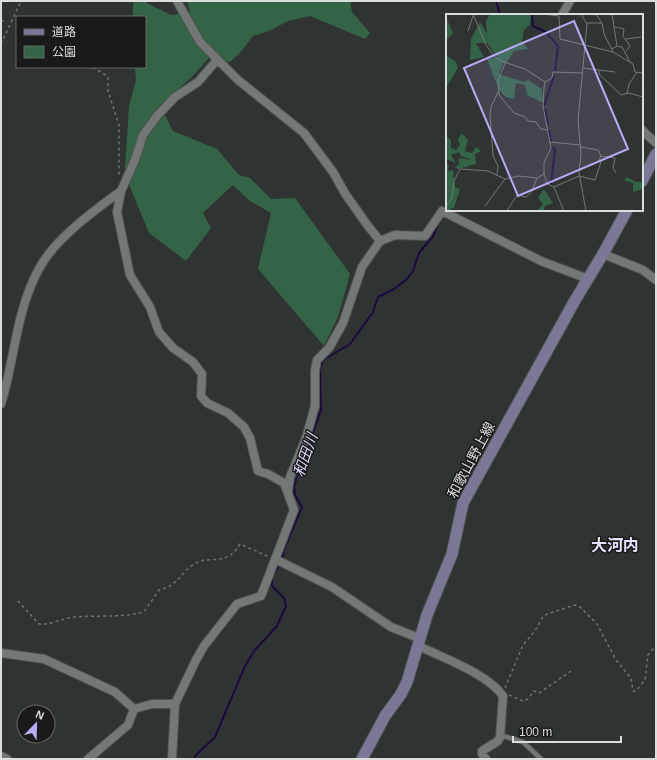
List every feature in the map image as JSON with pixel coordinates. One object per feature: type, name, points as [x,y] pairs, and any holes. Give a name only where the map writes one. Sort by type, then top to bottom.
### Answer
[{"type":"main road","points":[[643,178],[656,154]]},
{"type":"main road","name":"和歌山野上線","points":[[362,759],[388,710],[401,694],[420,643],[427,615],[452,554],[463,503],[588,278],[603,254],[625,211]]},
{"type":"street","points":[[178,1],[200,42],[217,60],[304,133],[334,172],[346,195],[380,240]]},
{"type":"street","points":[[563,14],[570,1]]},
{"type":"street","points":[[172,759],[175,704],[204,646],[237,604],[261,596],[294,510],[284,483],[268,474],[258,472],[250,438],[244,427],[228,413],[207,404],[201,396],[202,374],[194,362],[173,348],[159,332],[150,306],[130,275],[117,212],[121,191],[135,160],[143,135],[157,116],[175,97],[198,82],[217,60]]},
{"type":"street","points":[[643,131],[656,143]]},
{"type":"street","points":[[1,404],[9,377],[18,327],[26,296],[40,267],[49,254],[75,227],[121,191]]},
{"type":"street","points":[[288,491],[290,477],[306,438],[315,406],[315,371],[317,360],[330,348],[343,323],[362,267],[380,240],[395,235],[411,237],[425,236],[442,211],[541,261],[588,278]]},
{"type":"street","points":[[603,254],[643,270],[656,280]]},
{"type":"street","points":[[275,559],[332,586],[391,627],[472,671],[501,693],[503,698],[500,734],[498,741],[482,751],[482,754],[486,759]]},
{"type":"street","points":[[1,653],[44,659],[116,692],[134,709]]},
{"type":"street","points":[[134,709],[152,704],[175,704]]},
{"type":"street","points":[[88,759],[128,725],[134,709]]},
{"type":"street","points":[[1,756],[7,759]]},
{"type":"lane","points":[[500,734],[523,742],[541,759]]},
{"type":"path","points":[[1,44],[21,1]]},
{"type":"path","points":[[1,20],[6,22]]},
{"type":"path","points":[[95,68],[108,78],[108,91],[118,125],[121,191]]},
{"type":"path","points":[[18,601],[39,624],[48,625],[73,618],[127,616],[144,612],[159,590],[170,587],[194,564],[228,557],[235,553],[240,544],[275,559]]},
{"type":"path","points":[[571,671],[539,693],[534,692],[524,701],[501,693],[523,645],[535,631],[542,618],[547,614],[575,605],[580,606],[597,624],[616,660],[631,678],[633,691],[636,691],[645,680],[648,655],[656,645]]},
{"type":"green space","points":[[143,1],[171,15],[190,12],[187,1],[350,1],[352,12],[370,33],[365,39],[310,16],[288,21],[269,31],[253,36],[239,54],[230,62],[209,58],[192,77],[160,105],[173,131],[217,149],[239,175],[250,178],[271,199],[295,198],[350,274],[338,317],[324,346],[258,269],[271,213],[250,201],[233,185],[203,213],[211,228],[186,261],[149,233],[130,187],[125,168],[129,106],[136,80],[135,68],[146,68],[146,16],[133,16],[133,3]]},
{"type":"waterway","name":"和田川","points":[[496,1],[500,14]]},
{"type":"waterway","name":"和田川","points":[[282,560],[284,549],[302,507],[295,495],[294,486],[321,410],[320,369],[323,360],[350,344],[373,312],[378,297],[394,289],[406,280],[413,271],[419,253],[433,236],[439,222]]},
{"type":"waterway","name":"和田川","points":[[194,759],[196,755],[215,737],[245,666],[254,651],[277,626],[286,606],[284,598],[272,586],[272,577],[280,564]]},
{"type":"district","name":"大河内","points":[[615,545]]}]
